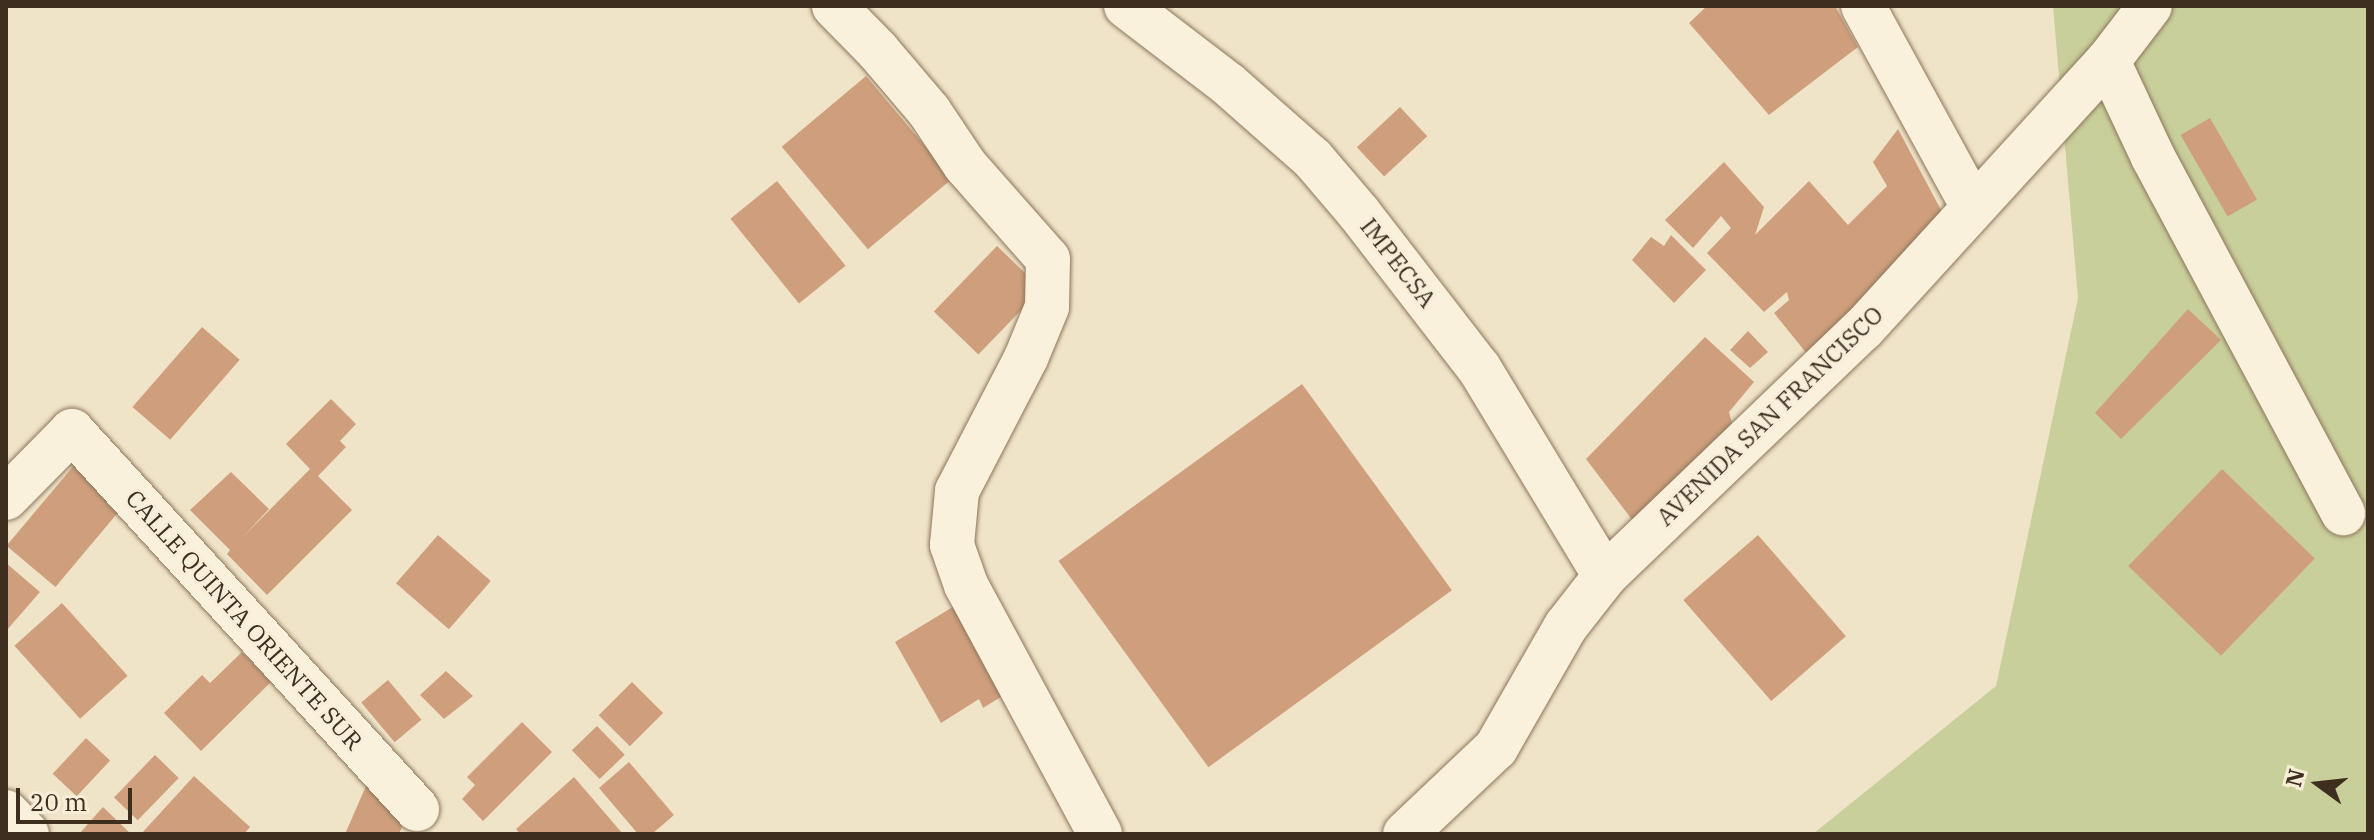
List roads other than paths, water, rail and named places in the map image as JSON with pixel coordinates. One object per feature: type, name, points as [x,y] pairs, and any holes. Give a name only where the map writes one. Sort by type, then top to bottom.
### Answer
[{"type":"street","points":[[834,6],[909,87],[965,165],[1048,259],[1047,307],[1026,358],[957,491],[952,545],[966,585],[1100,834]]},
{"type":"street","name":"IMPECSA","points":[[1126,6],[1228,84],[1313,159],[1359,213],[1479,368],[1605,576]]},
{"type":"street","points":[[1863,6],[1973,207]]},
{"type":"street","name":"AVENIDA SAN FRANCISCO","points":[[1405,834],[1496,748],[1566,626],[1605,576],[1863,329],[2108,61],[2150,6]]},
{"type":"street","points":[[2108,61],[2153,157],[2343,513]]},
{"type":"street","name":"CALLE QUINTA ORIENTE SUR","points":[[6,498],[72,431],[417,809]]},
{"type":"street","points":[[6,812],[27,834]]}]
